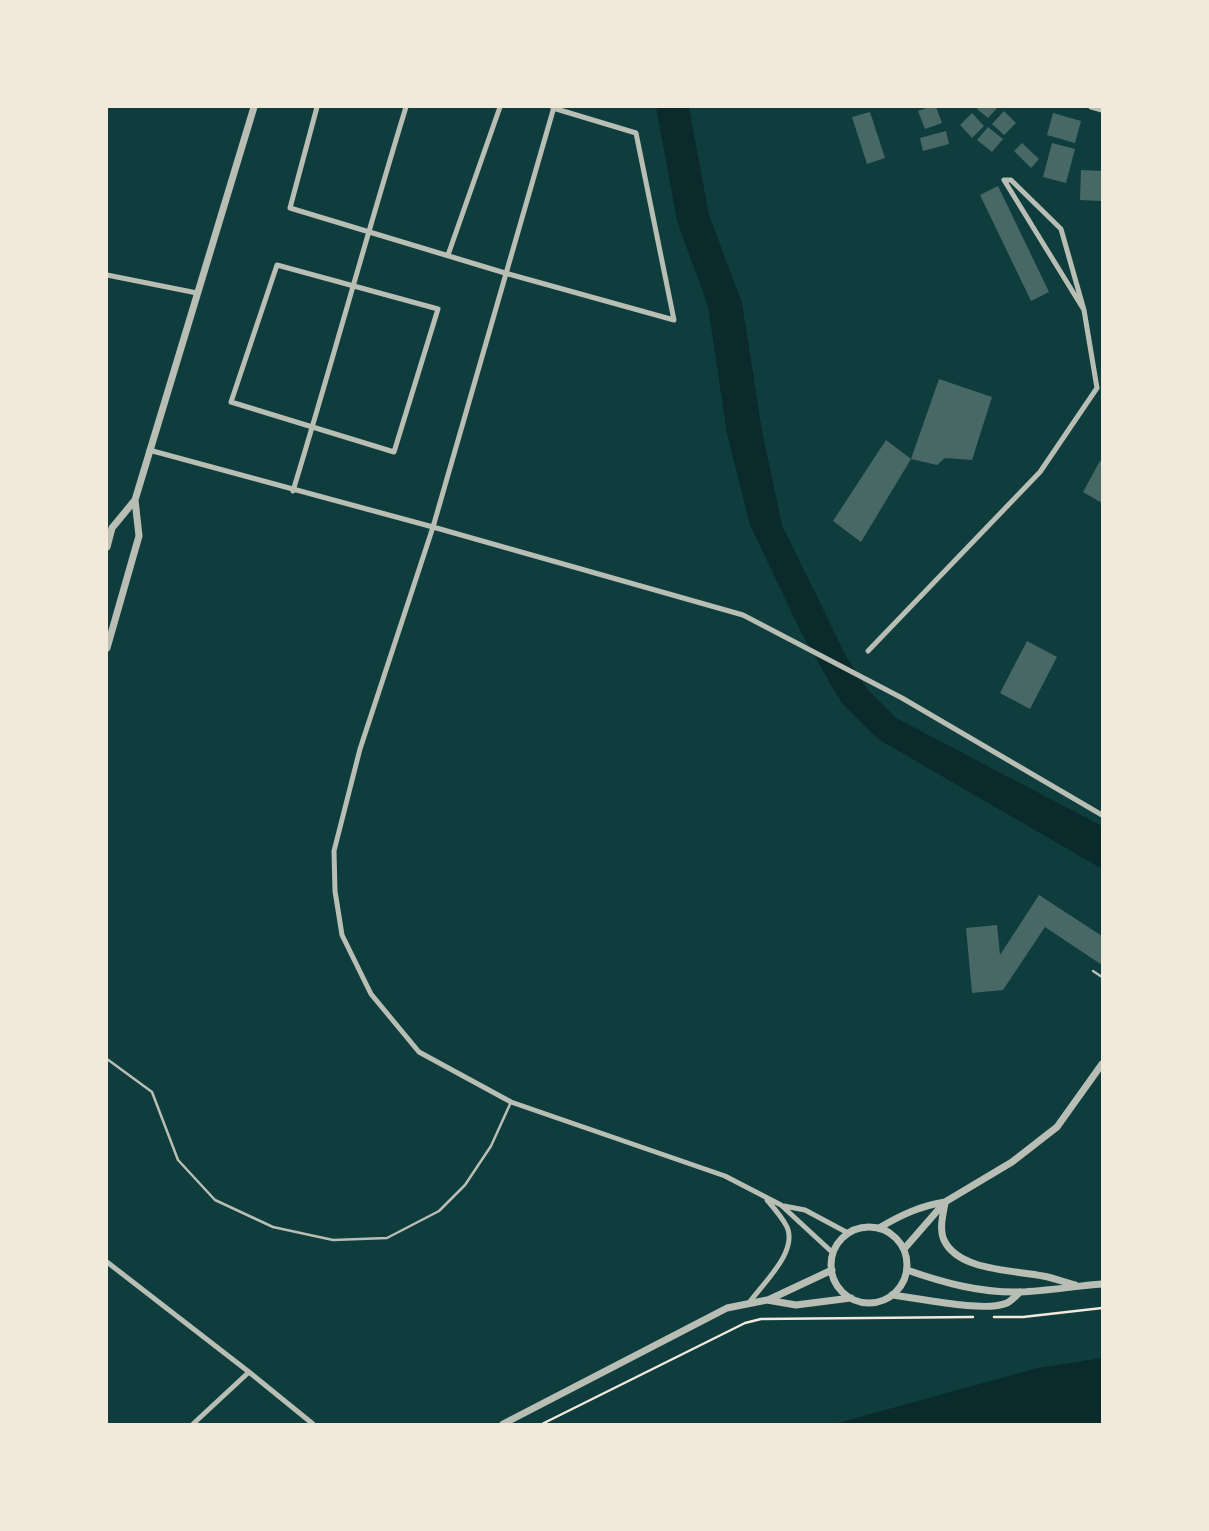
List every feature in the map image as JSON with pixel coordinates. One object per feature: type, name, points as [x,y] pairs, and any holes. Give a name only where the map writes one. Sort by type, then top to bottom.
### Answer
[{"type":"street","points":[[107,648],[139,536],[135,500],[254,107]]},
{"type":"street","points":[[317,107],[290,208],[367,233],[448,255],[505,273],[674,320],[636,132],[553,107],[505,273],[433,527],[360,749],[334,851],[335,891],[342,935],[371,994],[419,1052],[511,1102],[724,1176],[781,1205],[805,1210],[848,1233]]},
{"type":"street","points":[[293,491],[367,233],[407,107]]},
{"type":"street","points":[[448,255],[500,107]]},
{"type":"street","points":[[1091,107],[1102,110]]},
{"type":"street","points":[[868,652],[1040,472],[1101,389],[1084,310],[1061,229],[1011,180],[1004,180],[1084,310]]},
{"type":"street","points":[[277,265],[438,309],[394,452],[312,428],[231,402],[277,265]]},
{"type":"street","points":[[107,275],[197,293]]},
{"type":"street","points":[[149,450],[743,614],[902,698],[1102,815]]},
{"type":"street","points":[[107,547],[112,528],[135,500]]},
{"type":"street","points":[[904,1249],[945,1202],[1012,1162],[1057,1127],[1102,1065]]},
{"type":"street","points":[[749,1303],[782,1261],[789,1242],[787,1228],[765,1198]]},
{"type":"street","points":[[879,1228],[911,1211],[945,1202]]},
{"type":"street","points":[[945,1202],[942,1234],[952,1252],[963,1259],[992,1268],[1045,1276],[1078,1286]]},
{"type":"street","points":[[781,1205],[833,1253]]},
{"type":"street","points":[[767,1300],[796,1305],[851,1298],[868,1303],[892,1295],[903,1282],[907,1270],[904,1249],[894,1235],[879,1228],[863,1227],[848,1233],[836,1245],[832,1270],[838,1286],[851,1298]]},
{"type":"street","points":[[107,1262],[313,1424]]},
{"type":"street","points":[[503,1424],[727,1308],[767,1300],[832,1270]]},
{"type":"street","points":[[907,1270],[954,1285],[985,1290],[1020,1292],[1102,1284]]},
{"type":"street","points":[[892,1295],[969,1306],[991,1306],[1007,1303],[1020,1292]]},
{"type":"street","points":[[193,1424],[249,1372]]},
{"type":"lane","points":[[1093,971],[1102,976]]},
{"type":"lane","points":[[107,1059],[152,1092],[178,1160],[215,1200],[273,1227],[333,1240],[387,1238],[439,1211],[465,1185],[491,1146],[511,1102]]},
{"type":"path","points":[[542,1424],[745,1323],[761,1319],[1023,1317],[1102,1308]]},
{"type":"water","points":[[656,107],[689,107],[709,215],[742,303],[762,431],[782,525],[847,658],[867,689],[896,718],[1102,826],[1102,869],[878,739],[842,703],[830,683],[801,632],[750,525],[727,434],[708,306],[677,221]]},
{"type":"water","points":[[1102,1358],[1102,1424],[834,1424],[1038,1368]]},
{"type":"building","points":[[936,107],[942,123],[925,129],[918,111]]},
{"type":"building","points":[[998,107],[988,118],[977,109]]},
{"type":"building","points":[[1004,111],[1016,123],[1004,135],[992,124]]},
{"type":"building","points":[[870,112],[885,158],[867,164],[852,117]]},
{"type":"building","points":[[972,113],[984,126],[972,138],[960,125]]},
{"type":"building","points":[[1053,113],[1081,121],[1075,143],[1047,135]]},
{"type":"building","points":[[988,127],[1003,139],[992,152],[977,140]]},
{"type":"building","points":[[946,131],[949,144],[923,151],[920,138]]},
{"type":"building","points":[[1022,143],[1039,159],[1031,168],[1014,151]]},
{"type":"building","points":[[1052,143],[1075,149],[1066,183],[1043,177]]},
{"type":"building","points":[[1081,170],[1102,171],[1102,201],[1080,200]]},
{"type":"building","points":[[998,186],[1049,292],[1031,301],[980,195]]},
{"type":"building","points":[[939,379],[992,397],[972,460],[945,458],[937,465],[911,459]]},
{"type":"building","points":[[886,440],[911,459],[861,542],[833,521]]},
{"type":"building","points":[[1100,461],[1102,462],[1102,503],[1083,492]]},
{"type":"building","points":[[1027,641],[1057,657],[1030,709],[1000,693]]},
{"type":"building","points":[[1039,895],[1102,936],[1102,965],[1045,927],[1003,990],[972,993],[966,928],[997,925],[1000,955]]}]
